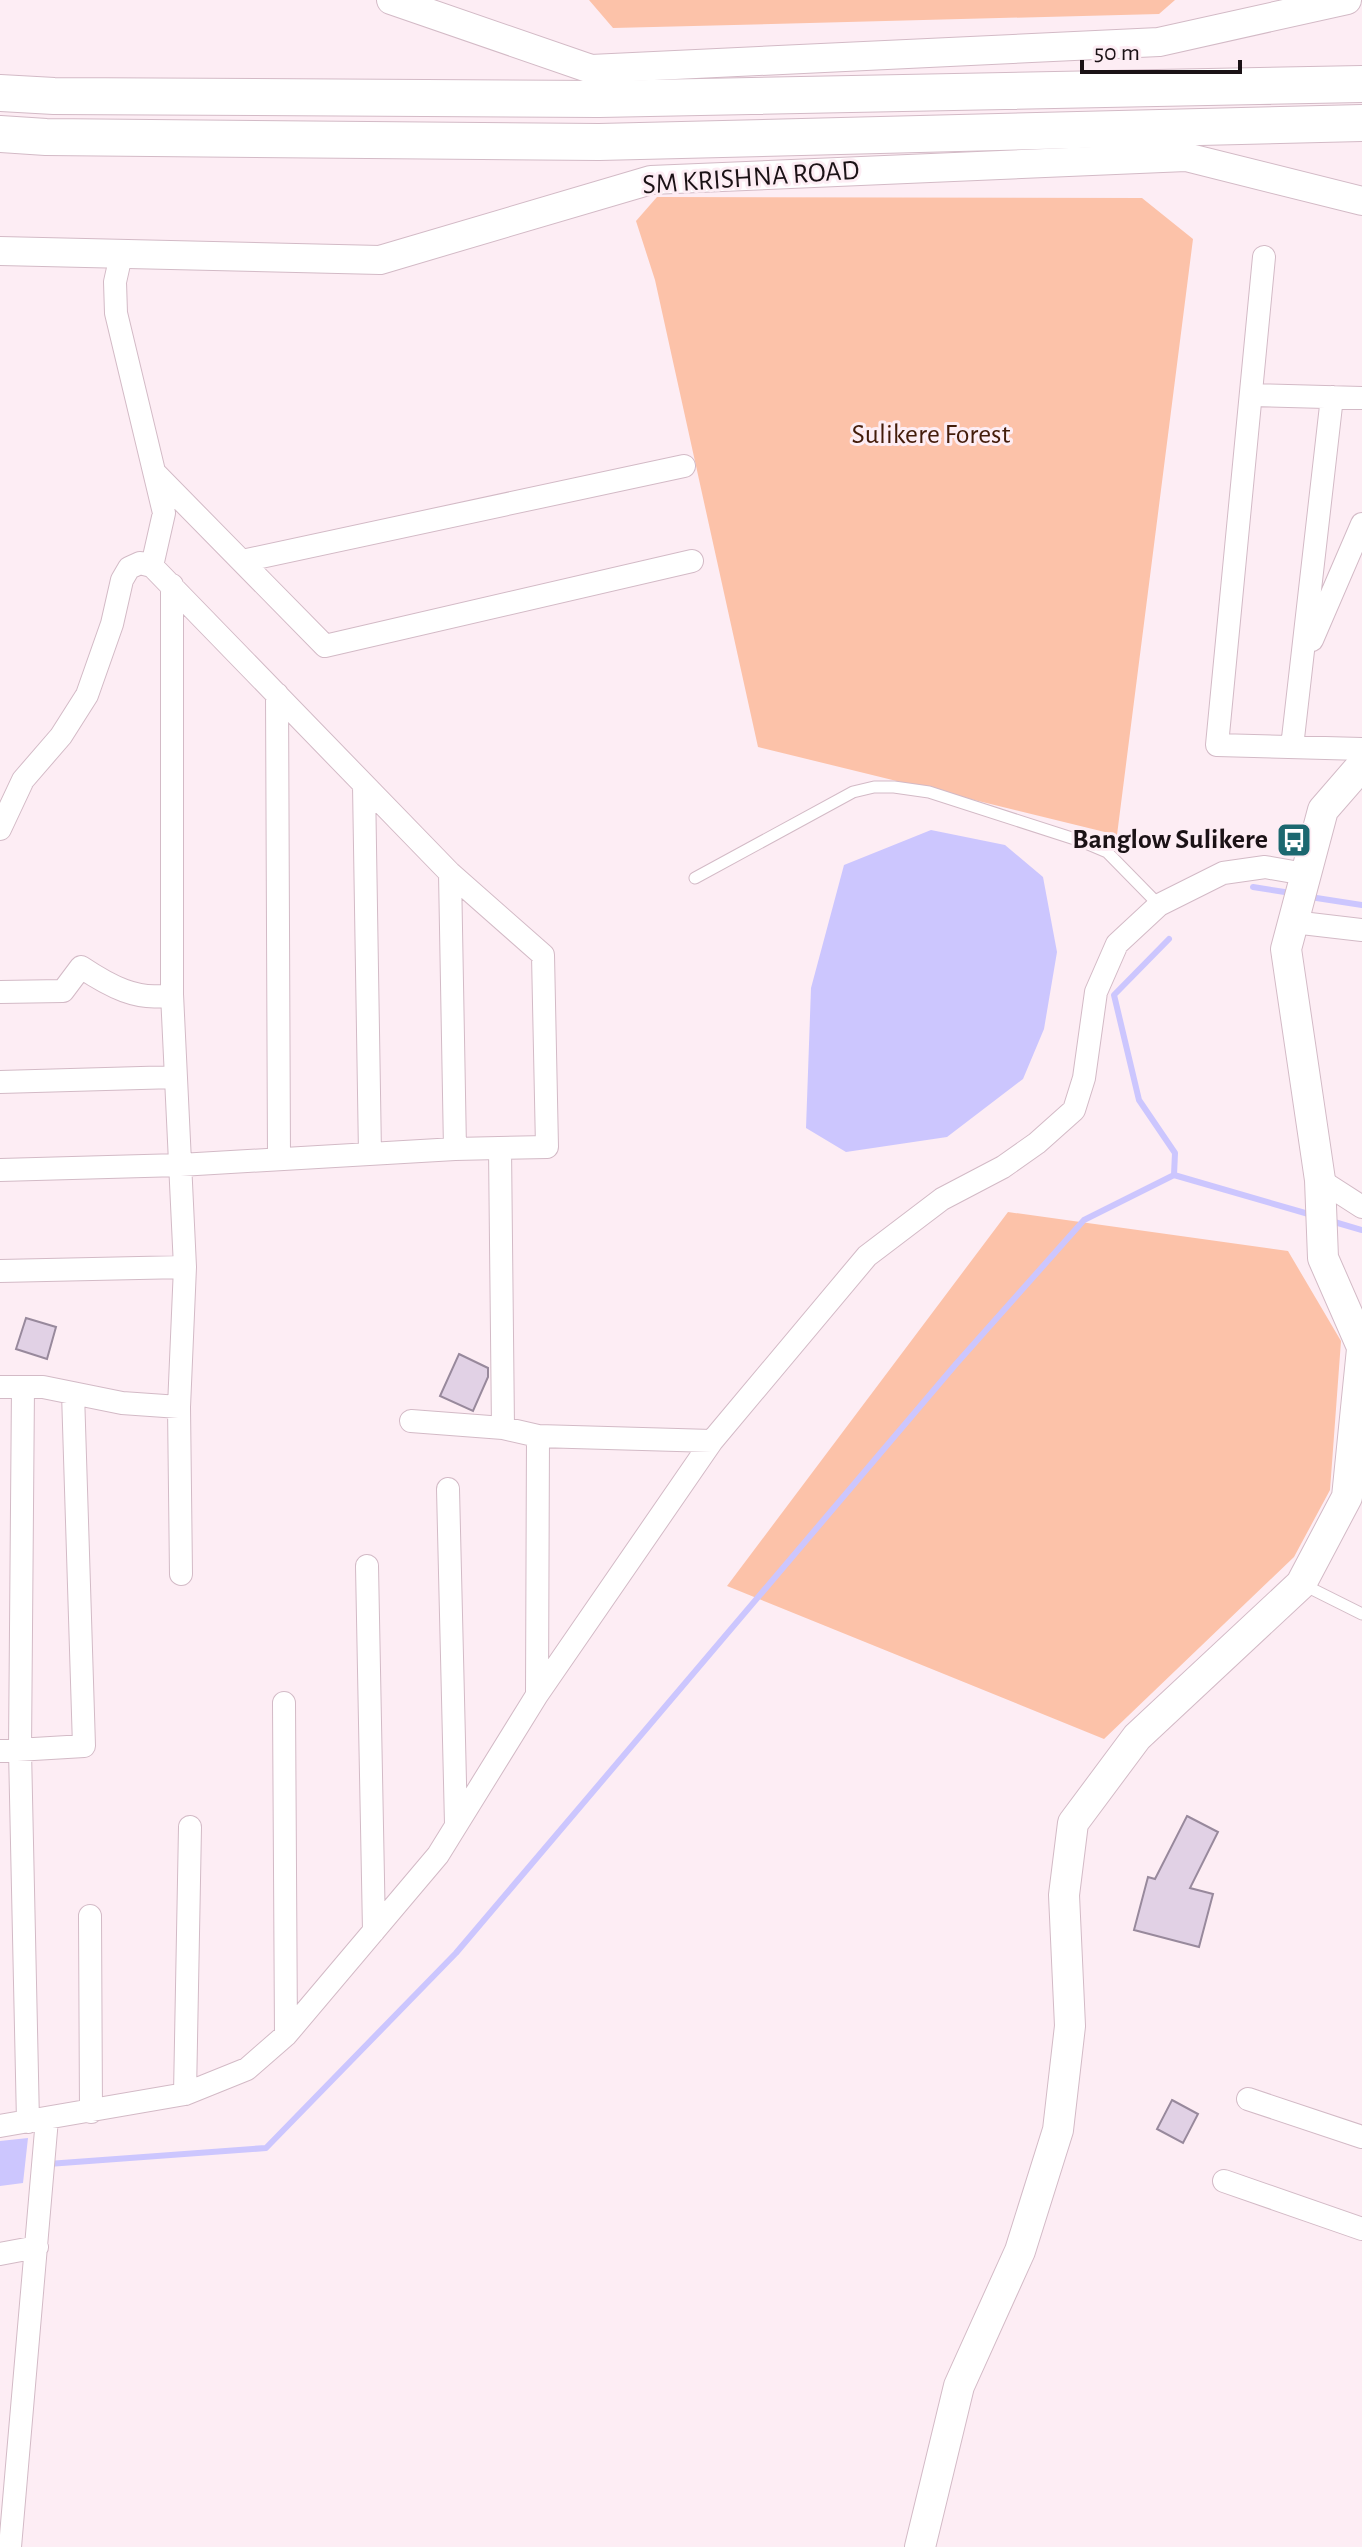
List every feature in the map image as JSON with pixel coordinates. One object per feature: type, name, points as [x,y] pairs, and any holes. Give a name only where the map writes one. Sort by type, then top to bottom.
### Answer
[{"type":"highway","points":[[0,93],[599,99],[1362,84]]},
{"type":"highway","name":"SM KRISHNA ROAD","points":[[0,134],[599,142],[1362,123]]},
{"type":"main road","points":[[920,2547],[959,2386],[1020,2251],[1058,2130],[1070,2026],[1064,1895],[1073,1823],[1137,1737],[1301,1584],[1347,1497],[1362,1348],[1323,1258],[1320,1180],[1286,949],[1323,810],[1362,765]]},
{"type":"street","points":[[391,0],[591,69],[1159,42],[1347,0]]},
{"type":"street","name":"SM KRISHNA ROAD","points":[[0,251],[380,260],[651,180],[1186,157],[1362,201]]},
{"type":"street","points":[[121,255],[115,282],[116,313],[164,513],[152,566]]},
{"type":"street","points":[[1264,257],[1217,745],[1362,749]]},
{"type":"street","points":[[1251,395],[1362,398]]},
{"type":"street","points":[[1292,747],[1332,397]]},
{"type":"street","points":[[242,561],[684,466]]},
{"type":"street","points":[[155,473],[325,646],[692,561]]},
{"type":"street","points":[[1302,662],[1362,524]]},
{"type":"street","points":[[0,829],[23,780],[61,736],[87,695],[112,624],[122,580],[129,568],[140,563],[152,566],[450,873],[543,955],[547,1147],[455,1149],[180,1165],[0,1170]]},
{"type":"street","points":[[172,585],[172,994],[185,1267],[179,1407],[181,1574]]},
{"type":"street","points":[[277,694],[279,1159]]},
{"type":"street","points":[[364,785],[370,1154]]},
{"type":"street","points":[[0,2126],[185,2094],[247,2069],[286,2035],[438,1855],[537,1695],[712,1441],[867,1256],[942,1199],[1003,1167],[1037,1143],[1074,1110],[1084,1078],[1096,992],[1117,944],[1159,905],[1223,873],[1265,867],[1305,874]]},
{"type":"street","points":[[450,873],[455,1149]]},
{"type":"street","points":[[1293,922],[1362,930]]},
{"type":"street","points":[[0,992],[63,991],[81,967],[109,985],[132,993],[158,997],[172,994]]},
{"type":"street","points":[[0,1082],[176,1077]]},
{"type":"street","points":[[500,1148],[503,1428]]},
{"type":"street","points":[[1320,1180],[1362,1207]]},
{"type":"street","points":[[0,1271],[185,1267]]},
{"type":"street","points":[[10,2547],[40,2210],[37,2121],[10,1750],[11,1387],[43,1387],[122,1403],[179,1407]]},
{"type":"street","points":[[10,1750],[84,1746],[73,1393]]},
{"type":"street","points":[[411,1421],[503,1428],[538,1436],[712,1441]]},
{"type":"street","points":[[537,1695],[538,1436]]},
{"type":"street","points":[[448,1489],[456,1825]]},
{"type":"street","points":[[367,1566],[374,1931]]},
{"type":"street","points":[[284,1703],[286,2035]]},
{"type":"street","points":[[185,2094],[190,1827]]},
{"type":"street","points":[[90,1916],[91,2112]]},
{"type":"street","points":[[1248,2099],[1362,2137]]},
{"type":"street","points":[[1224,2181],[1362,2229]]},
{"type":"street","points":[[0,2254],[37,2247]]},
{"type":"lane","points":[[695,878],[853,792],[874,787],[894,787],[929,792],[1107,852],[1159,905]]},
{"type":"lane","points":[[1301,1584],[1362,1614]]},
{"type":"green space","points":[[589,0],[1175,0],[1159,14],[613,28]]},
{"type":"green space","name":"Sulikere Forest","points":[[657,197],[1142,198],[1193,239],[1117,835],[758,747],[655,280],[636,221]]},
{"type":"green space","points":[[1008,1212],[1288,1251],[1341,1341],[1330,1490],[1294,1557],[1104,1739],[727,1586]]},
{"type":"shaded area","points":[[931,830],[1005,845],[1043,877],[1057,952],[1044,1029],[1023,1079],[947,1137],[846,1152],[806,1128],[811,988],[844,865]]},
{"type":"shaded area","points":[[28,2138],[23,2183],[0,2186],[0,2141]]},
{"type":"building","points":[[26,1318],[56,1327],[47,1359],[16,1349]]},
{"type":"building","points":[[459,1354],[488,1368],[488,1377],[473,1411],[440,1396]]},
{"type":"building","points":[[1187,1816],[1218,1832],[1190,1888],[1213,1894],[1199,1947],[1134,1930],[1148,1877],[1155,1879]]},
{"type":"building","points":[[1172,2100],[1198,2114],[1183,2143],[1157,2129]]},
{"type":"waterway","points":[[1253,887],[1291,893]]},
{"type":"waterway","points":[[1310,897],[1362,905]]},
{"type":"waterway","points":[[1169,939],[1114,995],[1139,1100],[1175,1153],[1174,1175]]},
{"type":"waterway","points":[[48,2164],[266,2148],[456,1953],[956,1364],[1084,1220],[1174,1175],[1312,1215]]},
{"type":"waterway","points":[[1331,1221],[1362,1230]]},
{"type":"place","name":"Banglow Sulikere","points":[[1294,840]]}]
